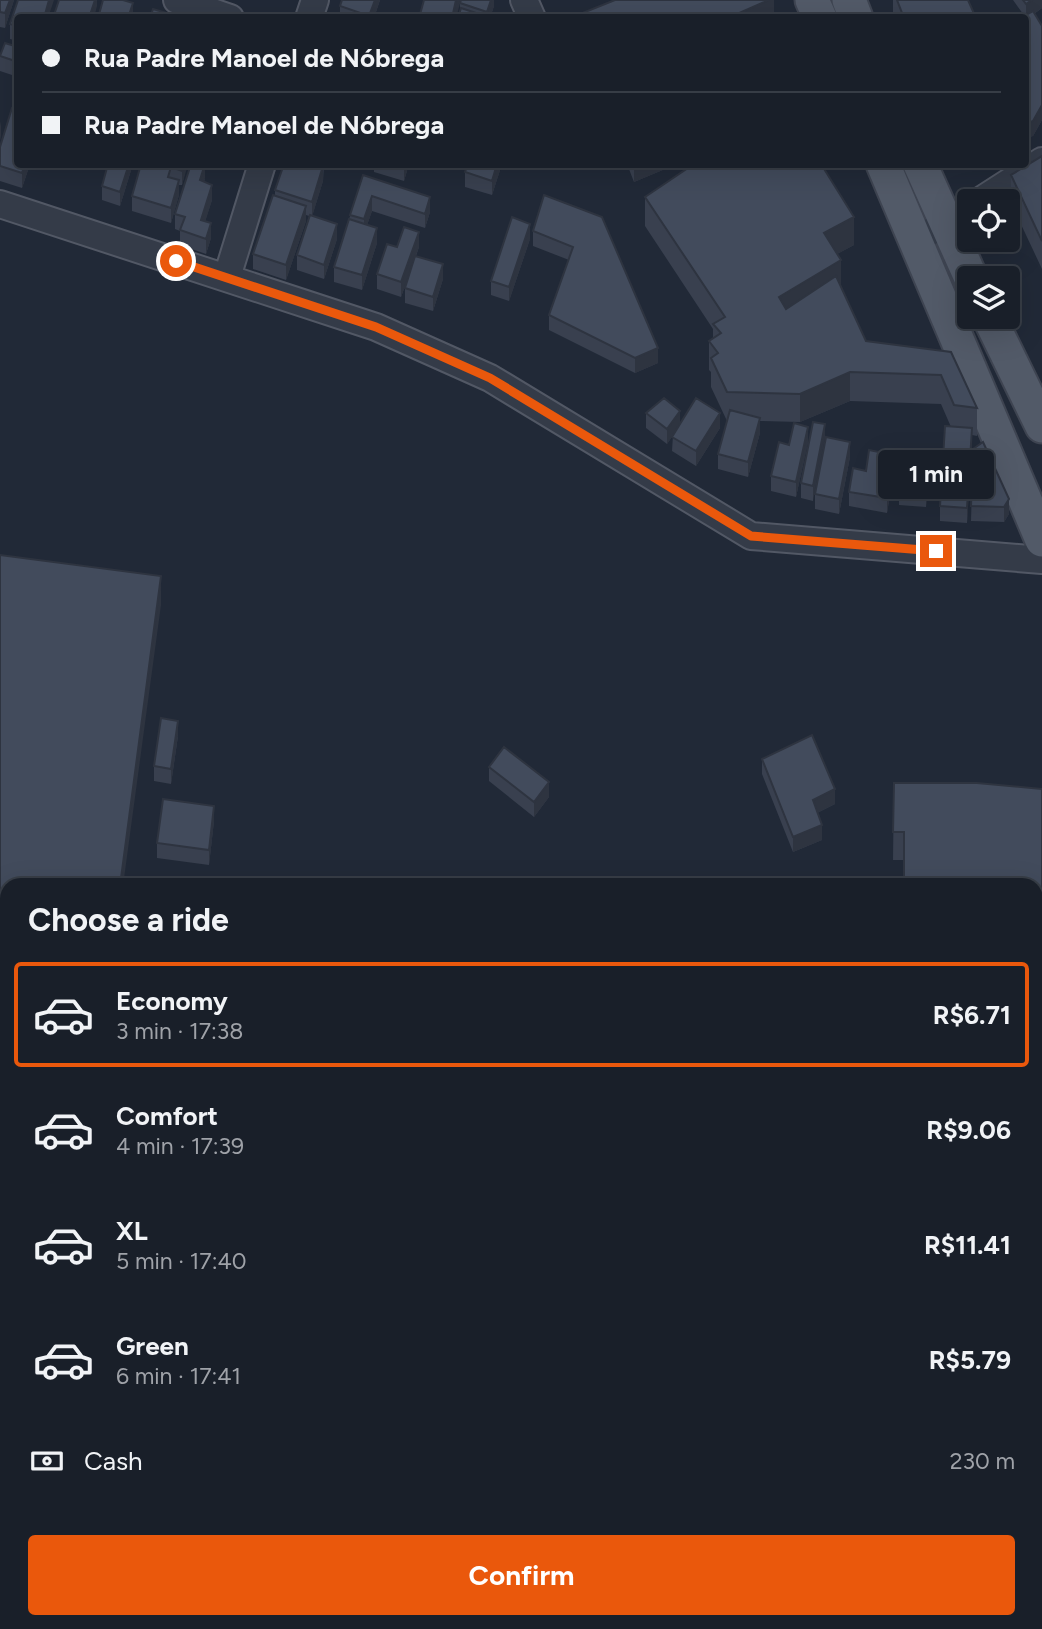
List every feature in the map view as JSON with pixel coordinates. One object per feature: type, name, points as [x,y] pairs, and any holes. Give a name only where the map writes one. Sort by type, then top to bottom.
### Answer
[{"type":"main road","points":[[885,168],[1042,540]]},
{"type":"main road","points":[[923,168],[957,216]]},
{"type":"main road","points":[[995,329],[1042,426]]},
{"type":"street","points":[[177,0],[218,14]]},
{"type":"street","points":[[999,189],[1042,161]]},
{"type":"street","points":[[227,277],[261,168]]},
{"type":"street","points":[[0,204],[376,327],[490,378],[751,536],[1042,560]]},
{"type":"street","points":[[915,241],[957,216]]},
{"type":"building","points":[[0,0],[10,0],[5,13],[0,12]]},
{"type":"building","points":[[18,0],[49,0],[45,14],[14,14],[14,25],[10,24]]},
{"type":"building","points":[[59,0],[95,0],[90,14],[54,14]]},
{"type":"building","points":[[103,0],[133,3],[129,14],[99,14]]},
{"type":"building","points":[[342,0],[375,0],[370,14],[340,6]]},
{"type":"building","points":[[424,0],[456,0],[453,14],[420,14]]},
{"type":"building","points":[[461,0],[491,0],[487,12],[460,3]]},
{"type":"building","points":[[615,0],[769,0],[737,14],[580,14]]},
{"type":"building","points":[[897,0],[968,0],[974,14],[902,14]]},
{"type":"building","points":[[461,8],[476,13],[476,14],[459,14]]},
{"type":"building","points":[[153,9],[170,14],[151,14]]},
{"type":"building","points":[[1033,11],[1042,26],[1042,105],[1033,121],[1029,123],[1029,14]]},
{"type":"building","points":[[5,43],[14,46],[14,61],[0,56]]},
{"type":"building","points":[[12,108],[14,109],[14,168],[24,168],[22,173],[0,166],[0,147]]},
{"type":"building","points":[[1042,156],[1042,241],[1020,189],[1011,175],[1022,168],[1029,168],[1029,164]]},
{"type":"building","points":[[107,168],[128,168],[120,192],[102,186]]},
{"type":"building","points":[[140,168],[171,168],[168,177],[179,180],[171,208],[132,196]]},
{"type":"building","points":[[190,168],[204,168],[200,180],[212,185],[201,220],[211,223],[206,239],[180,230],[185,217],[175,214]]},
{"type":"building","points":[[283,168],[322,168],[312,202],[275,190]]},
{"type":"building","points":[[466,168],[496,168],[492,181],[465,172]]},
{"type":"building","points":[[688,168],[823,168],[854,217],[824,233],[841,260],[779,297],[786,309],[836,276],[866,341],[951,352],[977,408],[954,405],[941,375],[850,372],[800,394],[727,392],[711,358],[718,353],[709,341],[721,333],[713,324],[725,317],[645,197]]},
{"type":"building","points":[[363,175],[430,197],[425,214],[372,196],[364,219],[350,215]]},
{"type":"building","points":[[273,195],[306,206],[286,265],[253,254]]},
{"type":"building","points":[[544,195],[602,217],[658,348],[635,358],[549,315],[573,247],[533,231]]},
{"type":"building","points":[[310,215],[337,224],[324,265],[297,255]]},
{"type":"building","points":[[512,217],[530,224],[509,287],[491,281]]},
{"type":"building","points":[[349,219],[377,228],[362,275],[334,267]]},
{"type":"building","points":[[404,227],[419,232],[401,282],[377,274],[387,244],[397,247]]},
{"type":"building","points":[[415,256],[443,264],[433,297],[405,288]]},
{"type":"building","points":[[664,398],[680,411],[667,429],[646,413]]},
{"type":"building","points":[[696,398],[720,413],[696,451],[672,437]]},
{"type":"building","points":[[730,410],[760,418],[748,462],[718,454]]},
{"type":"building","points":[[813,422],[825,424],[813,486],[801,483]]},
{"type":"building","points":[[794,423],[808,427],[796,482],[771,476],[779,442],[789,445]]},
{"type":"building","points":[[945,426],[972,428],[967,508],[940,506]]},
{"type":"building","points":[[826,437],[850,442],[839,499],[815,494]]},
{"type":"building","points":[[983,442],[1009,499],[1004,507],[971,506],[973,449]]},
{"type":"building","points":[[902,449],[929,452],[926,492],[899,490]]},
{"type":"building","points":[[869,450],[894,455],[887,498],[849,492],[853,468],[866,471]]},
{"type":"building","points":[[0,555],[161,576],[121,878],[0,878]]},
{"type":"building","points":[[161,718],[178,721],[171,769],[154,766]]},
{"type":"building","points":[[812,735],[835,789],[813,800],[822,825],[793,837],[762,759]]},
{"type":"building","points":[[504,747],[549,782],[534,802],[489,767]]},
{"type":"building","points":[[894,783],[977,783],[1042,789],[1042,878],[904,878],[904,832],[893,832]]},
{"type":"building","points":[[163,799],[214,806],[209,850],[157,843]]},
{"type":"route","points":[[176,261],[376,327],[490,378],[751,536],[936,551]]}]
